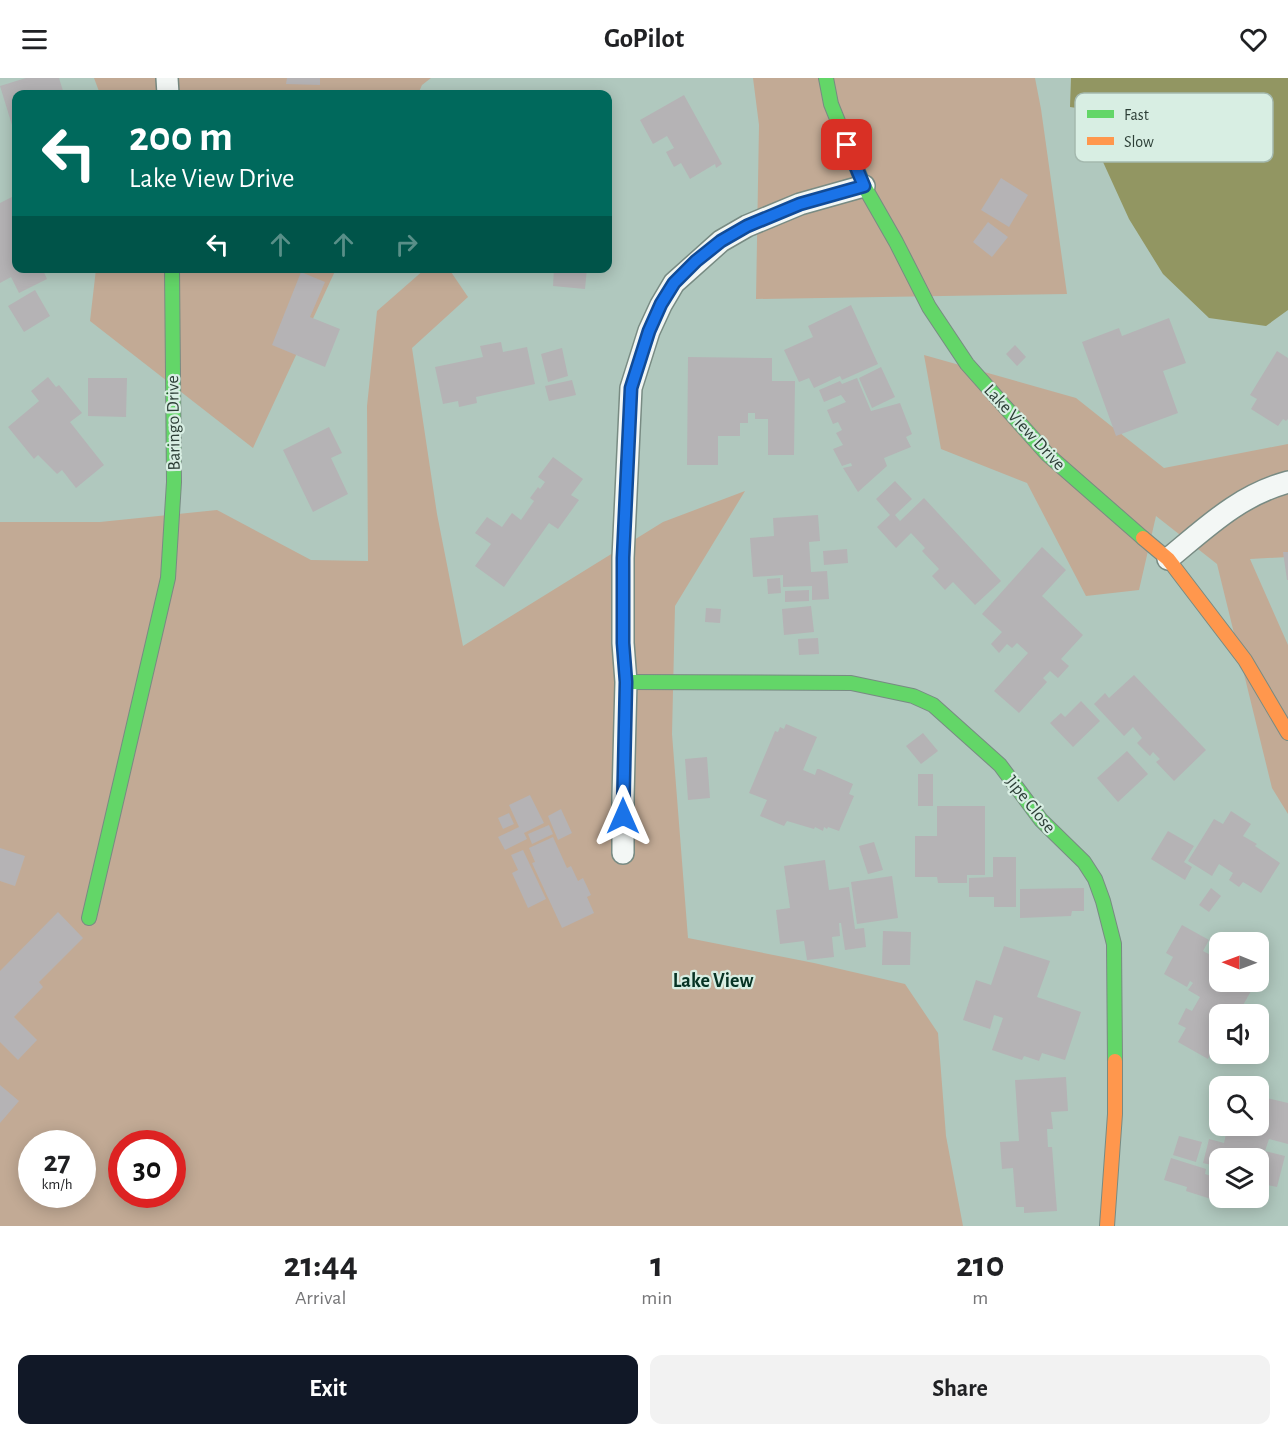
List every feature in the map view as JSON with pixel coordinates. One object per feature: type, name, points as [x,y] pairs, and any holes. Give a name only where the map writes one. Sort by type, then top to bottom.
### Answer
[{"type":"street","name":"Lake View Drive","points":[[826,78],[831,104],[864,186],[929,307],[967,364],[1047,454],[1168,559],[1245,660],[1288,733]]},
{"type":"street","points":[[623,853],[626,682],[623,643],[623,558],[631,388],[649,331],[661,304],[674,283],[696,261],[730,236],[747,226],[800,204],[864,186]]},
{"type":"street","name":"Baringo Drive","points":[[89,918],[168,578],[174,482],[172,273]]},
{"type":"street","points":[[1168,559],[1226,511],[1268,488],[1288,482]]},
{"type":"street","name":"Jipe Close","points":[[626,682],[850,683],[913,696],[933,705],[1000,765],[1041,819],[1084,862],[1095,879],[1108,918],[1114,944],[1115,1114],[1107,1226]]},
{"type":"shaded area","points":[[94,78],[431,78],[420,90],[98,90]]},
{"type":"shaded area","points":[[753,78],[1035,78],[1067,294],[756,299],[759,125]]},
{"type":"shaded area","points":[[1071,78],[1288,78],[1288,310],[1266,326],[1209,318],[1163,274],[1129,219],[1103,162],[1273,162],[1273,93],[1075,93],[1075,108],[1070,107]]},
{"type":"shaded area","points":[[96,273],[334,273],[253,448],[90,321]]},
{"type":"shaded area","points":[[420,273],[452,273],[468,297],[412,348],[437,514],[463,646],[663,522],[745,491],[675,606],[672,734],[688,938],[905,984],[938,1033],[946,1136],[963,1226],[0,1226],[0,522],[100,522],[217,510],[311,560],[368,561],[367,406],[377,311]]},
{"type":"shaded area","points":[[924,355],[1076,398],[1164,468],[1288,444],[1288,557],[1250,559],[1288,645],[1288,814],[1272,788],[1217,564],[1156,516],[1139,590],[1086,596],[1027,483],[941,449]]},
{"type":"building","points":[[26,78],[59,78],[63,90],[12,90],[12,125],[0,86]]},
{"type":"building","points":[[287,78],[320,78],[320,85],[286,84]]},
{"type":"building","points":[[684,95],[722,164],[716,168],[715,164],[690,179],[681,163],[674,167],[666,152],[674,148],[667,136],[653,144],[640,120]]},
{"type":"building","points":[[1001,178],[1028,195],[1009,227],[981,210]]},
{"type":"building","points":[[12,197],[12,273],[44,273],[47,279],[19,293],[11,277],[0,283],[0,203]]},
{"type":"building","points":[[988,222],[1008,237],[992,257],[973,242]]},
{"type":"building","points":[[301,273],[325,282],[310,317],[340,329],[325,367],[272,345]]},
{"type":"building","points":[[554,273],[587,273],[585,289],[553,286]]},
{"type":"building","points":[[35,290],[50,316],[24,332],[8,306]]},
{"type":"building","points":[[851,305],[878,364],[842,380],[840,376],[814,388],[809,378],[799,382],[784,350],[813,337],[808,326]]},
{"type":"building","points":[[1169,318],[1186,363],[1163,371],[1178,413],[1116,436],[1082,342],[1119,328],[1122,336]]},
{"type":"building","points":[[501,342],[503,352],[527,347],[535,384],[476,397],[477,403],[459,407],[458,401],[443,404],[435,367],[483,357],[480,346]]},
{"type":"building","points":[[1015,345],[1026,357],[1017,366],[1006,354]]},
{"type":"building","points":[[562,348],[568,376],[548,382],[541,354]]},
{"type":"building","points":[[1277,351],[1288,358],[1288,419],[1286,421],[1283,419],[1278,426],[1251,409],[1257,399],[1250,395]]},
{"type":"building","points":[[688,357],[772,358],[772,381],[795,381],[794,455],[768,455],[768,419],[755,419],[755,413],[748,413],[748,423],[740,423],[740,436],[718,436],[718,465],[687,465]]},
{"type":"building","points":[[881,367],[895,397],[872,408],[859,378]]},
{"type":"building","points":[[48,377],[56,387],[59,385],[82,413],[70,422],[104,465],[76,488],[62,470],[57,474],[38,455],[34,459],[8,427],[39,401],[31,391]]},
{"type":"building","points":[[88,378],[127,378],[126,417],[88,416]]},
{"type":"building","points":[[857,378],[871,411],[900,403],[912,434],[906,437],[911,447],[884,458],[887,466],[858,492],[843,468],[852,466],[851,463],[842,466],[833,449],[843,445],[836,433],[842,430],[838,422],[833,424],[827,410],[846,402],[841,395],[824,402],[819,390],[840,381],[842,384]]},
{"type":"building","points":[[572,380],[576,395],[549,401],[545,386]]},
{"type":"building","points":[[329,427],[342,453],[331,458],[348,494],[313,512],[283,450]]},
{"type":"building","points":[[553,457],[583,479],[571,495],[579,500],[558,529],[549,523],[504,587],[475,566],[491,544],[475,533],[487,517],[502,527],[512,513],[521,520],[534,501],[530,498],[545,482],[538,477]]},
{"type":"building","points":[[895,481],[912,499],[895,515],[900,521],[924,498],[1001,581],[975,605],[953,582],[945,590],[932,576],[939,569],[922,551],[925,548],[911,533],[896,548],[877,527],[890,515],[876,499]]},
{"type":"building","points":[[818,515],[820,541],[809,542],[811,572],[827,571],[829,599],[812,600],[812,586],[783,587],[783,575],[753,577],[750,538],[774,536],[773,518]]},
{"type":"building","points":[[1042,547],[1066,570],[1042,596],[1083,635],[1061,659],[1069,666],[1058,678],[1050,671],[1043,678],[1047,682],[1019,713],[994,691],[1028,653],[1017,643],[1012,648],[1007,644],[999,653],[991,644],[1002,632],[982,614]]},
{"type":"building","points":[[847,549],[848,563],[824,565],[823,551]]},
{"type":"building","points":[[1283,552],[1288,552],[1288,580],[1287,580]]},
{"type":"building","points":[[780,578],[781,593],[768,594],[767,579]]},
{"type":"building","points":[[809,590],[809,601],[785,602],[785,591]]},
{"type":"building","points":[[811,606],[814,632],[784,635],[782,609]]},
{"type":"building","points":[[706,608],[721,609],[720,623],[705,622]]},
{"type":"building","points":[[818,638],[819,654],[799,655],[798,639]]},
{"type":"building","points":[[1134,675],[1206,750],[1174,781],[1156,762],[1160,759],[1153,752],[1150,756],[1137,743],[1142,738],[1133,727],[1124,736],[1094,704],[1105,693],[1109,698]]},
{"type":"building","points":[[1081,701],[1100,721],[1073,747],[1050,723],[1061,713],[1065,717]]},
{"type":"building","points":[[786,724],[817,737],[803,770],[815,775],[819,769],[853,784],[849,794],[854,796],[839,831],[824,827],[823,831],[787,821],[784,826],[760,816],[767,800],[749,793],[775,731],[778,732],[780,727],[784,729]]},
{"type":"building","points":[[923,733],[938,751],[921,764],[906,746]]},
{"type":"building","points":[[1127,751],[1148,774],[1118,802],[1097,778]]},
{"type":"building","points":[[707,757],[710,798],[688,800],[685,759]]},
{"type":"building","points":[[918,774],[933,774],[933,806],[918,806]]},
{"type":"building","points":[[530,795],[544,823],[524,833],[527,839],[505,850],[498,837],[519,827],[509,805]]},
{"type":"building","points":[[937,806],[985,806],[985,875],[967,875],[967,883],[938,883],[937,877],[915,877],[915,836],[937,836]]},
{"type":"building","points":[[561,809],[572,833],[558,840],[548,816]]},
{"type":"building","points":[[1231,811],[1251,824],[1243,836],[1280,863],[1261,893],[1243,882],[1239,887],[1229,880],[1233,873],[1219,864],[1212,876],[1188,861],[1214,819],[1223,824]]},
{"type":"building","points":[[509,813],[514,824],[503,829],[498,818]]},
{"type":"building","points":[[549,825],[553,834],[532,844],[528,834]]},
{"type":"building","points":[[1168,831],[1194,846],[1184,862],[1192,867],[1185,880],[1151,859]]},
{"type":"building","points":[[553,837],[567,868],[571,866],[578,881],[583,878],[591,895],[587,897],[594,913],[562,928],[532,863],[535,862],[529,848]]},
{"type":"building","points":[[874,842],[883,870],[868,874],[859,846]]},
{"type":"building","points":[[0,848],[25,856],[15,886],[0,881]]},
{"type":"building","points":[[523,850],[546,899],[528,908],[512,873],[518,870],[511,855]]},
{"type":"building","points":[[993,857],[1016,857],[1016,907],[994,907],[994,897],[969,897],[969,878],[993,877]]},
{"type":"building","points":[[825,860],[829,890],[849,887],[855,929],[864,928],[866,947],[845,950],[841,923],[839,923],[840,936],[832,937],[834,957],[807,960],[804,941],[780,944],[776,910],[790,908],[784,866]]},
{"type":"building","points":[[892,876],[898,918],[857,924],[851,882]]},
{"type":"building","points":[[1084,888],[1084,911],[1072,911],[1071,916],[1020,918],[1020,889]]},
{"type":"building","points":[[1211,888],[1221,896],[1209,912],[1199,905]]},
{"type":"building","points":[[58,912],[83,938],[39,982],[43,987],[14,1017],[37,1040],[18,1060],[0,1042],[0,971]]},
{"type":"building","points":[[1182,925],[1209,940],[1203,951],[1209,954],[1209,992],[1250,992],[1244,1004],[1209,1004],[1208,1059],[1178,1042],[1186,1028],[1178,1024],[1186,1008],[1192,1011],[1200,997],[1188,990],[1193,983],[1190,981],[1187,987],[1164,974],[1173,957],[1166,953]]},
{"type":"building","points":[[883,931],[911,932],[910,965],[882,965]]},
{"type":"building","points":[[1004,946],[1050,961],[1037,997],[1081,1012],[1065,1060],[1042,1053],[1039,1061],[1024,1056],[1022,1060],[992,1050],[1003,1018],[994,1015],[990,1029],[963,1020],[976,980],[991,985]]},
{"type":"building","points":[[1066,1077],[1068,1111],[1051,1112],[1053,1129],[1047,1129],[1048,1147],[1052,1147],[1057,1211],[1024,1213],[1024,1207],[1016,1207],[1013,1168],[1002,1169],[1000,1142],[1019,1141],[1015,1080]]},
{"type":"building","points":[[0,1085],[19,1101],[0,1123]]},
{"type":"building","points":[[1269,1099],[1288,1103],[1288,1144],[1269,1139],[1266,1148],[1209,1148],[1209,1164],[1203,1163],[1209,1139],[1224,1143],[1226,1136],[1269,1136]]},
{"type":"building","points":[[1179,1136],[1202,1142],[1196,1162],[1173,1155]]},
{"type":"building","points":[[1269,1152],[1285,1156],[1277,1187],[1269,1185]]},
{"type":"building","points":[[1171,1158],[1206,1169],[1205,1174],[1209,1175],[1209,1198],[1186,1191],[1187,1187],[1164,1180]]},
{"type":"traffic: fast","points":[[826,78],[831,104],[864,186],[929,307],[967,364],[1047,454],[1143,538]]},
{"type":"traffic: fast","points":[[89,918],[168,578],[174,482],[172,273]]},
{"type":"traffic: fast","points":[[626,682],[851,683],[913,696],[933,705],[1000,765],[1041,820],[1084,862],[1095,879],[1114,944],[1115,1061]]},
{"type":"traffic: slow","points":[[1143,538],[1168,559],[1245,660],[1288,733]]},
{"type":"traffic: slow","points":[[1107,1226],[1115,1114],[1115,1061]]},
{"type":"district","name":"Lake View","points":[[713,980]]},
{"type":"route","points":[[623,816],[626,682],[623,643],[623,558],[631,388],[641,354],[661,304],[674,283],[721,241],[747,226],[800,204],[864,186],[847,145]]}]
